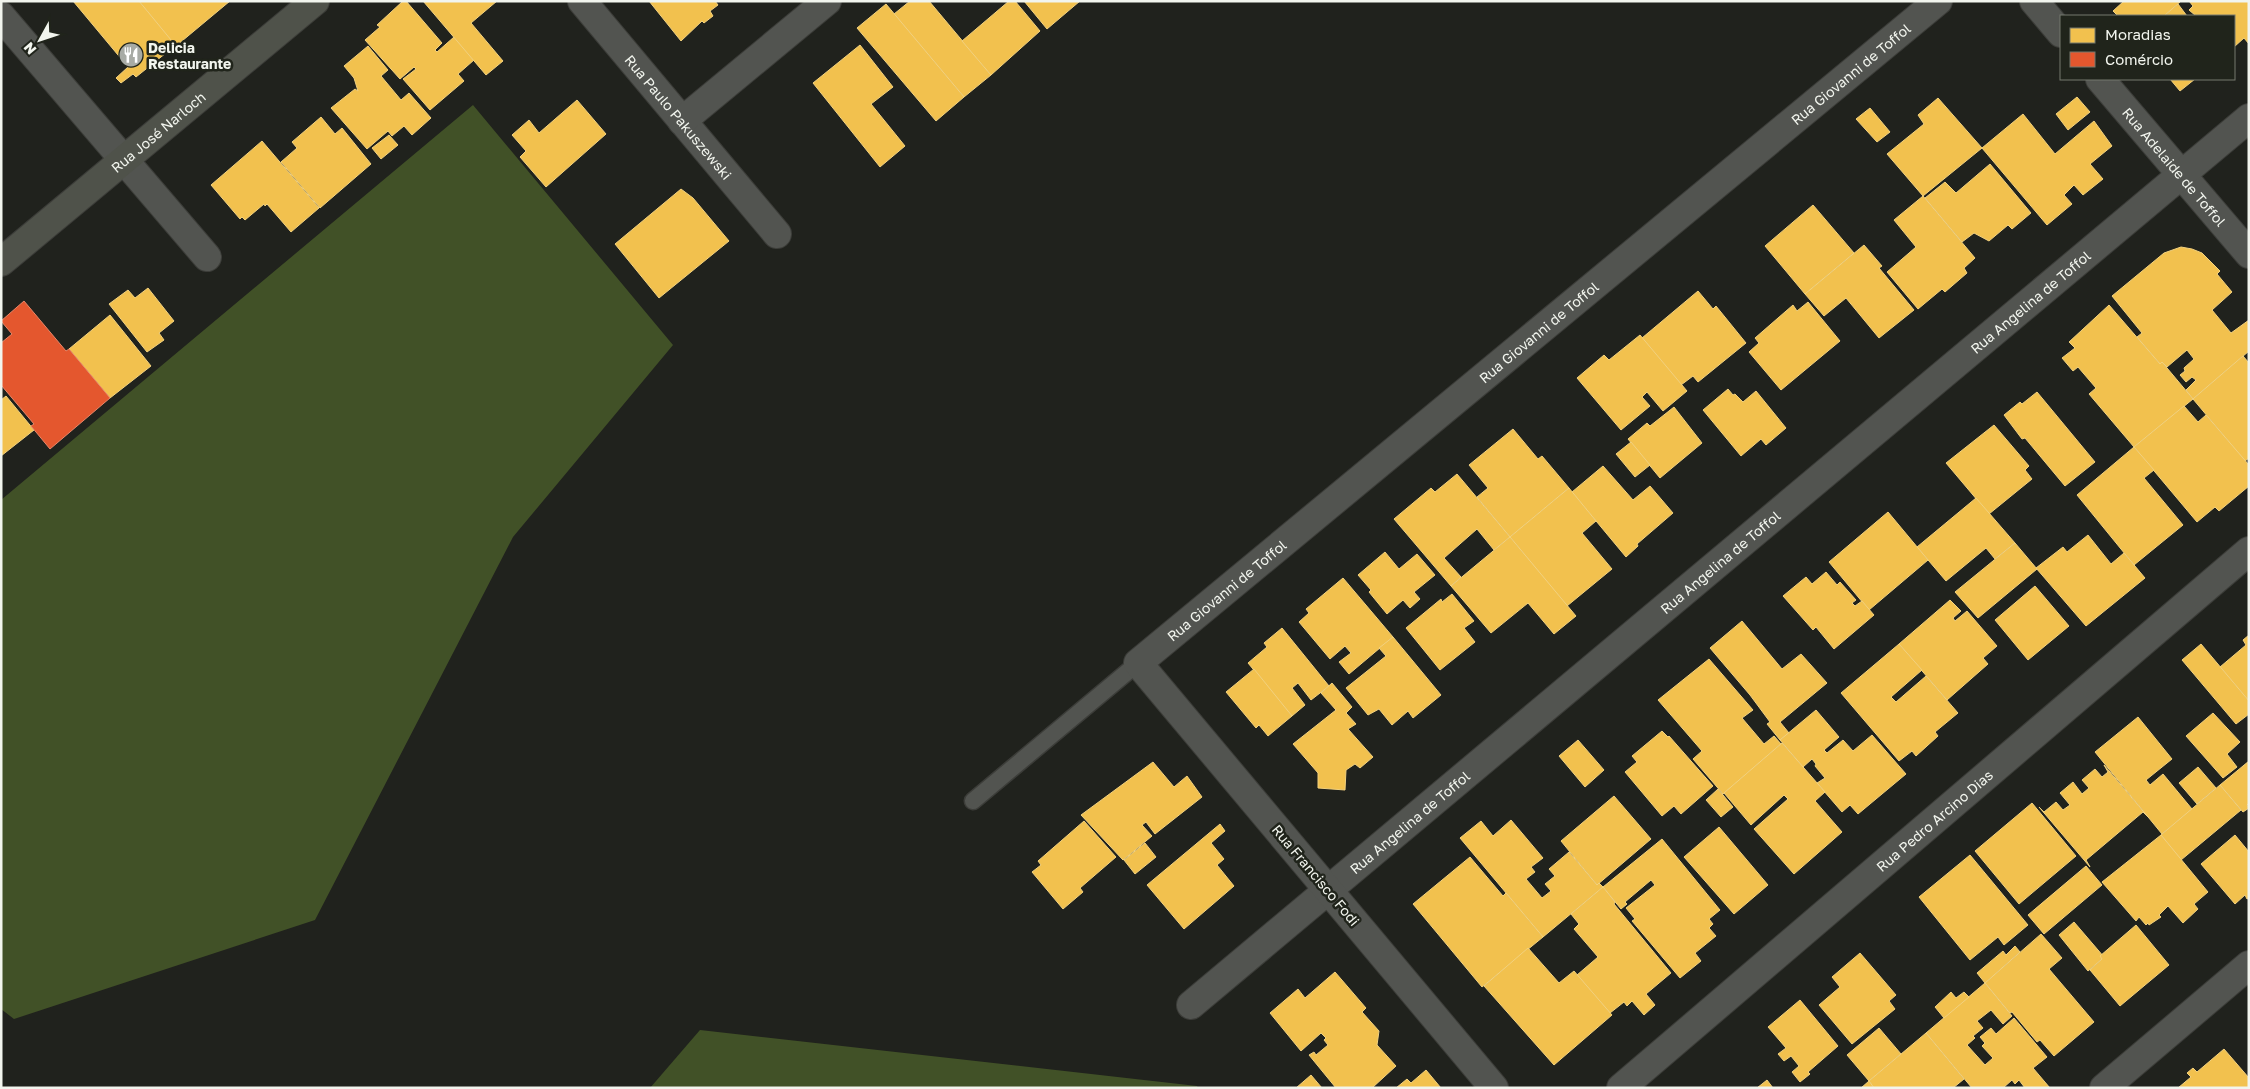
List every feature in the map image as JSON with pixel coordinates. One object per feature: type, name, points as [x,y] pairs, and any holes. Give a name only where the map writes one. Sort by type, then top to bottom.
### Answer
[{"type":"main road","name":"Rua José Narloch","points":[[1,262],[315,1]]},
{"type":"street","name":"Rua Paulo Pakuszewski","points":[[582,1],[777,234]]},
{"type":"street","points":[[682,121],[828,1]]},
{"type":"street","name":"Rua Giovanni de Toffol","points":[[1138,663],[1938,1]]},
{"type":"street","points":[[2034,1],[2060,32]]},
{"type":"street","points":[[1,16],[207,257]]},
{"type":"street","name":"Rua Adelaide de Toffol","points":[[2101,80],[2249,254]]},
{"type":"street","name":"Rua Angelina de Toffol","points":[[1191,1005],[2249,118]]},
{"type":"street","name":"Rua Pedro Arcino Dias","points":[[1621,1088],[2249,551]]},
{"type":"street","name":"Rua Francisco Fodi","points":[[1138,663],[1494,1088]]},
{"type":"street","points":[[2104,1088],[2249,965]]},
{"type":"lane","points":[[973,801],[1138,663]]},
{"type":"green space","points":[[473,105],[673,345],[513,537],[315,920],[14,1019],[1,1009],[1,500]]},
{"type":"green space","points":[[700,1030],[1197,1086],[1198,1088],[650,1088]]},
{"type":"building: Moradias","points":[[73,1],[139,1],[176,45],[136,77],[133,74],[121,83],[116,78],[128,67]]},
{"type":"building: Moradias","points":[[139,1],[230,1],[176,46]]},
{"type":"building: Moradias","points":[[403,1],[406,1],[442,43],[435,50],[437,52],[454,37],[474,60],[458,74],[464,81],[430,110],[403,79],[416,69],[414,67],[400,79],[365,40],[380,27],[377,25]]},
{"type":"building: Moradias","points":[[423,1],[497,1],[471,23],[503,61],[486,75]]},
{"type":"building: Moradias","points":[[649,1],[715,1],[718,5],[710,11],[713,16],[704,23],[702,21],[681,41]]},
{"type":"building: Moradias","points":[[910,1],[929,1],[991,75],[964,97],[894,14]]},
{"type":"building: Moradias","points":[[1009,1],[1015,1],[1040,31],[991,75],[962,41]]},
{"type":"building: Moradias","points":[[1024,1],[1080,1],[1047,29]]},
{"type":"building: Moradias","points":[[2124,1],[2181,1],[2165,15],[2117,15],[2113,11]]},
{"type":"building: Moradias","points":[[2189,1],[2249,1],[2249,44],[2244,38],[2235,46],[2235,15],[2195,15],[2189,10],[2193,6]]},
{"type":"building: Moradias","points":[[886,4],[964,97],[936,121],[857,28]]},
{"type":"building: Moradias","points":[[2178,4],[2186,15],[2165,15]]},
{"type":"building: Moradias","points":[[860,45],[893,87],[871,104],[905,146],[880,167],[813,83]]},
{"type":"building: Moradias","points":[[368,46],[388,70],[381,76],[401,100],[409,93],[431,118],[412,135],[404,126],[392,136],[388,131],[367,149],[331,108],[355,89],[358,91],[354,78],[344,66]]},
{"type":"building: Moradias","points":[[2171,80],[2194,80],[2180,91]]},
{"type":"building: Moradias","points":[[2077,97],[2090,112],[2068,130],[2056,114]]},
{"type":"building: Moradias","points":[[1938,98],[1982,148],[1923,196],[1887,154],[1924,124],[1918,115]]},
{"type":"building: Moradias","points":[[577,100],[606,134],[546,187],[520,157],[526,151],[512,135],[529,120],[539,133]]},
{"type":"building: Moradias","points":[[1870,108],[1890,132],[1877,142],[1856,119]]},
{"type":"building: Moradias","points":[[2023,114],[2055,154],[2094,121],[2112,146],[2090,164],[2103,179],[2083,195],[2074,185],[2064,195],[2072,204],[2047,225],[1982,148]]},
{"type":"building: Moradias","points":[[321,117],[335,134],[342,128],[371,164],[320,208],[281,162],[297,148],[292,142]]},
{"type":"building: Moradias","points":[[389,135],[398,145],[381,159],[372,148]]},
{"type":"building: Moradias","points":[[262,141],[319,208],[291,232],[267,204],[265,206],[264,204],[245,220],[242,217],[240,219],[211,185]]},
{"type":"building: Moradias","points":[[1990,164],[2031,213],[2012,229],[2008,225],[1989,241],[1974,233],[1962,242],[1925,198],[1945,182],[1956,193]]},
{"type":"building: Moradias","points":[[681,189],[693,198],[729,241],[659,298],[615,244]]},
{"type":"building: Moradias","points":[[1923,196],[1975,258],[1964,268],[1967,273],[1945,292],[1942,289],[1918,309],[1887,272],[1916,247],[1894,220]]},
{"type":"building: Moradias","points":[[1813,205],[1854,253],[1805,294],[1765,246]]},
{"type":"building: Moradias","points":[[1864,245],[1882,266],[1879,268],[1914,310],[1879,338],[1846,298],[1824,316],[1805,294]]},
{"type":"building: Moradias","points":[[2181,247],[2202,253],[2220,271],[2217,274],[2232,292],[2212,310],[2231,333],[2249,320],[2249,351],[2193,399],[2186,390],[2196,380],[2192,377],[2186,382],[2180,375],[2185,371],[2184,368],[2194,359],[2187,350],[2167,367],[2162,362],[2160,364],[2137,337],[2142,333],[2112,296],[2164,253]]},
{"type":"building: Moradias","points":[[148,288],[174,321],[159,333],[164,340],[147,352],[109,304],[128,290],[135,298]]},
{"type":"building: Moradias","points":[[1698,291],[1713,309],[1716,306],[1746,343],[1698,382],[1693,376],[1681,385],[1642,338]]},
{"type":"building: Moradias","points":[[1808,302],[1840,341],[1781,390],[1749,352],[1759,343],[1755,338],[1793,305],[1797,311]]},
{"type":"building: Moradias","points":[[2109,305],[2160,364],[2162,362],[2193,399],[2134,447],[2089,394],[2096,388],[2078,367],[2073,371],[2062,358],[2075,348],[2069,342]]},
{"type":"building: Moradias","points":[[110,315],[151,366],[110,398],[69,349]]},
{"type":"building: Moradias","points":[[1640,335],[1687,391],[1663,411],[1647,392],[1642,397],[1650,406],[1621,430],[1577,378],[1604,355],[1609,360]]},
{"type":"building: Moradias","points":[[2243,356],[2249,363],[2249,458],[2245,461],[2193,399]]},
{"type":"building: Moradias","points":[[1728,389],[1743,402],[1756,391],[1786,428],[1766,445],[1761,439],[1741,456],[1703,410]]},
{"type":"building: Moradias","points":[[2037,392],[2095,462],[2065,486],[2025,438],[2022,439],[2004,415],[2020,402],[2022,404]]},
{"type":"building: Moradias","points":[[6,396],[34,430],[1,456],[1,400]]},
{"type":"building: Moradias","points":[[2184,406],[2198,422],[2206,415],[2249,465],[2249,486],[2219,511],[2215,507],[2197,522],[2134,447]]},
{"type":"building: Moradias","points":[[1674,407],[1702,443],[1660,478],[1628,439],[1647,423],[1650,426]]},
{"type":"building: Moradias","points":[[1994,425],[2029,466],[2025,470],[2032,479],[1989,514],[1946,463]]},
{"type":"building: Moradias","points":[[1513,429],[1538,459],[1542,456],[1569,488],[1510,537],[1477,497],[1488,488],[1469,465]]},
{"type":"building: Moradias","points":[[1631,442],[1650,465],[1635,477],[1616,454]]},
{"type":"building: Moradias","points":[[2134,447],[2154,470],[2144,478],[2183,525],[2134,565],[2077,495]]},
{"type":"building: Moradias","points":[[1603,466],[1633,500],[1650,486],[1673,513],[1637,544],[1638,546],[1626,557],[1572,492]]},
{"type":"building: Moradias","points":[[1457,474],[1510,537],[1494,550],[1477,529],[1444,558],[1461,577],[1451,586],[1394,519],[1431,488],[1435,492]]},
{"type":"building: Moradias","points":[[1569,488],[1596,521],[1582,533],[1612,569],[1567,606],[1510,537]]},
{"type":"building: Moradias","points":[[1976,498],[2015,543],[1995,559],[1986,548],[1946,581],[1917,547]]},
{"type":"building: Moradias","points":[[1888,512],[1928,560],[1869,610],[1829,562]]},
{"type":"building: Moradias","points":[[2088,535],[2111,564],[2124,553],[2145,578],[2086,626],[2036,568],[2063,547],[2067,552]]},
{"type":"building: Moradias","points":[[1510,537],[1576,616],[1554,634],[1528,603],[1491,633],[1451,586]]},
{"type":"building: Moradias","points":[[2015,543],[2037,569],[1978,618],[1955,592]]},
{"type":"building: Moradias","points":[[1385,552],[1399,569],[1417,554],[1435,575],[1414,592],[1420,599],[1410,608],[1403,600],[1387,614],[1358,575]]},
{"type":"building: Moradias","points":[[1826,572],[1837,585],[1840,582],[1856,600],[1852,603],[1855,606],[1862,601],[1874,615],[1834,649],[1816,627],[1813,630],[1783,596],[1806,577],[1812,584]]},
{"type":"building: Moradias","points":[[1343,578],[1393,637],[1349,674],[1339,662],[1351,653],[1345,646],[1330,659],[1299,622],[1309,613],[1306,609]]},
{"type":"building: Moradias","points":[[2035,586],[2069,626],[2028,660],[1995,620]]},
{"type":"building: Moradias","points":[[1452,594],[1474,621],[1464,628],[1475,642],[1440,670],[1406,628],[1441,599],[1442,602]]},
{"type":"building: Moradias","points":[[1950,600],[1961,611],[1953,618],[1955,621],[1967,611],[1997,646],[1983,658],[1988,664],[1947,700],[1899,644]]},
{"type":"building: Moradias","points":[[1742,621],[1782,669],[1801,654],[1827,683],[1780,722],[1789,733],[1780,740],[1767,724],[1770,722],[1750,695],[1710,648]]},
{"type":"building: Moradias","points":[[1282,628],[1329,686],[1311,700],[1298,683],[1292,688],[1305,705],[1292,716],[1248,663],[1267,647],[1264,643]]},
{"type":"building: Moradias","points":[[2249,635],[2249,701],[2220,667],[2246,645],[2243,640]]},
{"type":"building: Moradias","points":[[1393,637],[1441,695],[1413,718],[1408,711],[1392,725],[1379,709],[1368,715],[1346,688],[1386,656],[1379,648]]},
{"type":"building: Moradias","points":[[1899,644],[1922,670],[1891,697],[1896,702],[1926,676],[1958,713],[1935,732],[1938,736],[1916,756],[1912,751],[1899,761],[1841,693]]},
{"type":"building: Moradias","points":[[2201,644],[2249,701],[2249,714],[2236,724],[2182,660]]},
{"type":"building: Moradias","points":[[1709,659],[1753,710],[1742,718],[1764,744],[1774,736],[1781,744],[1723,794],[1693,759],[1702,751],[1658,700]]},
{"type":"building: Moradias","points":[[1254,669],[1292,716],[1268,736],[1259,725],[1256,728],[1226,692]]},
{"type":"building: Moradias","points":[[1332,683],[1352,707],[1346,713],[1356,724],[1348,729],[1373,757],[1360,768],[1355,764],[1346,770],[1345,790],[1318,788],[1318,773],[1293,744],[1336,710],[1321,693]]},
{"type":"building: Moradias","points":[[1816,710],[1839,737],[1824,750],[1827,753],[1843,740],[1853,751],[1872,735],[1906,774],[1858,814],[1850,805],[1842,812],[1817,783],[1825,778],[1812,759],[1803,767],[1780,740]]},
{"type":"building: Moradias","points":[[2213,713],[2240,742],[2227,754],[2237,767],[2223,778],[2186,736]]},
{"type":"building: Moradias","points":[[2138,717],[2172,759],[2146,780],[2150,785],[2163,774],[2192,809],[2162,834],[2095,752]]},
{"type":"building: Moradias","points":[[1662,731],[1669,736],[1713,786],[1681,814],[1674,806],[1662,816],[1625,772],[1637,762],[1632,756]]},
{"type":"building: Moradias","points":[[1578,740],[1604,770],[1585,787],[1559,756]]},
{"type":"building: Moradias","points":[[1782,743],[1825,792],[1815,801],[1842,832],[1794,874],[1754,829],[1788,799],[1784,795],[1751,825],[1724,793]]},
{"type":"building: Moradias","points":[[2249,761],[2249,803],[2247,805],[2249,808],[2243,812],[2220,785]]},
{"type":"building: Moradias","points":[[1153,762],[1174,787],[1187,776],[1202,797],[1155,834],[1146,822],[1142,825],[1152,836],[1123,860],[1081,815]]},
{"type":"building: Moradias","points":[[2104,765],[2148,817],[2143,812],[2086,860],[2090,867],[2039,807],[2044,812],[2056,802],[2063,810],[2070,805],[2060,793],[2073,782],[2082,794],[2089,788],[2082,780],[2095,769],[2102,777],[2108,772]]},
{"type":"building: Moradias","points":[[2198,767],[2216,788],[2197,804],[2179,783]]},
{"type":"building: Moradias","points":[[2220,785],[2241,810],[2181,860],[2161,835]]},
{"type":"building: Moradias","points":[[1718,789],[1733,807],[1721,817],[1706,800]]},
{"type":"building: Moradias","points":[[1614,796],[1651,839],[1597,885],[1561,841]]},
{"type":"building: Moradias","points":[[2032,803],[2076,856],[2019,904],[1975,851]]},
{"type":"building: Moradias","points":[[1511,820],[1543,858],[1531,867],[1535,872],[1526,879],[1542,898],[1551,891],[1545,884],[1555,876],[1549,869],[1569,852],[1597,885],[1599,883],[1603,887],[1543,937],[1460,838],[1481,821],[1493,836]]},
{"type":"building: Moradias","points":[[1084,821],[1116,857],[1080,888],[1083,892],[1063,909],[1032,872],[1041,865],[1038,861]]},
{"type":"building: Moradias","points":[[1220,824],[1225,831],[1211,843],[1224,859],[1217,865],[1234,886],[1184,929],[1147,885]]},
{"type":"building: Moradias","points":[[1719,827],[1768,885],[1734,914],[1684,857]]},
{"type":"building: Moradias","points":[[2161,835],[2208,892],[2194,904],[2198,909],[2183,923],[2168,906],[2159,915],[2161,917],[2146,925],[2139,917],[2136,921],[2102,882]]},
{"type":"building: Moradias","points":[[2235,835],[2249,852],[2249,898],[2247,899],[2245,895],[2235,904],[2201,864]]},
{"type":"building: Moradias","points":[[1662,839],[1720,910],[1709,919],[1713,924],[1709,928],[1716,936],[1695,953],[1701,961],[1680,978],[1632,921],[1635,919],[1626,908],[1655,885],[1651,880],[1625,902],[1627,904],[1621,909],[1603,887]]},
{"type":"building: Moradias","points":[[1145,843],[1156,857],[1135,874],[1124,860]]},
{"type":"building: Moradias","points":[[1970,855],[2028,925],[2004,945],[1998,937],[1970,960],[1919,897]]},
{"type":"building: Moradias","points":[[1470,857],[1503,896],[1506,893],[1543,937],[1482,987],[1413,904]]},
{"type":"building: Moradias","points":[[2086,866],[2102,885],[2044,934],[2028,915]]},
{"type":"building: Moradias","points":[[1603,887],[1615,902],[1614,904],[1671,973],[1646,994],[1655,1005],[1644,1015],[1632,1001],[1627,1006],[1624,1002],[1610,1013],[1577,975],[1598,957],[1574,929],[1579,924],[1571,914]]},
{"type":"building: Moradias","points":[[2074,922],[2104,957],[2088,971],[2059,935]]},
{"type":"building: Moradias","points":[[2136,925],[2169,965],[2120,1006],[2090,970],[2102,959],[2100,956]]},
{"type":"building: Moradias","points":[[2041,934],[2062,958],[2049,969],[2094,1022],[2054,1056],[2040,1040],[2037,1042],[1985,983]]},
{"type":"building: Moradias","points":[[2015,946],[2020,952],[1985,983],[1977,973],[2003,951],[2006,955]]},
{"type":"building: Moradias","points":[[1528,948],[1559,983],[1574,971],[1612,1015],[1554,1065],[1484,986]]},
{"type":"building: Moradias","points":[[1860,953],[1896,995],[1889,1001],[1895,1009],[1852,1044],[1819,1005],[1840,987],[1832,977]]},
{"type":"building: Moradias","points":[[1335,972],[1366,1008],[1362,1012],[1379,1031],[1377,1045],[1396,1066],[1372,1088],[1336,1088],[1309,1055],[1314,1052],[1316,1055],[1328,1045],[1324,1040],[1326,1038],[1321,1033],[1301,1051],[1270,1013],[1298,989],[1305,998]]},
{"type":"building: Moradias","points":[[1985,983],[2012,1016],[2003,1024],[1991,1010],[1977,1021],[1983,1028],[1973,1036],[1975,1038],[1967,1045],[1985,1065],[1993,1058],[1982,1046],[1985,1043],[1980,1037],[1991,1028],[1996,1034],[2014,1018],[2047,1057],[2033,1068],[2050,1088],[2025,1088],[2019,1080],[2015,1084],[2012,1080],[2003,1088],[1972,1088],[1926,1033]]},
{"type":"building: Moradias","points":[[1951,992],[1956,998],[1964,992],[1969,997],[1944,1018],[1935,1007]]},
{"type":"building: Moradias","points":[[1800,1000],[1838,1046],[1808,1072],[1810,1074],[1800,1082],[1792,1072],[1799,1066],[1791,1056],[1784,1061],[1778,1054],[1786,1048],[1768,1027]]},
{"type":"building: Moradias","points":[[1879,1028],[1901,1054],[1869,1081],[1847,1055]]},
{"type":"building: Moradias","points":[[1926,1033],[1964,1079],[1953,1088],[1874,1088],[1869,1081]]},
{"type":"building: Moradias","points":[[2224,1049],[2249,1078],[2249,1088],[2178,1088],[2191,1077],[2187,1073],[2193,1068],[2197,1072]]},
{"type":"building: Moradias","points":[[1426,1070],[1441,1088],[1396,1088],[1407,1079],[1411,1083]]},
{"type":"building: Moradias","points":[[1311,1075],[1322,1088],[1296,1088]]},
{"type":"building: Moradias","points":[[1767,1080],[1773,1088],[1757,1088]]},
{"type":"building: Moradias","points":[[1869,1081],[1874,1088],[1861,1088]]},
{"type":"building: Comércio","points":[[24,301],[66,351],[69,349],[110,398],[50,449],[31,426],[34,424],[1,385],[1,343],[12,334],[1,321]]},
{"type":"place","name":"Delicia Restaurante","points":[[131,55]]}]
